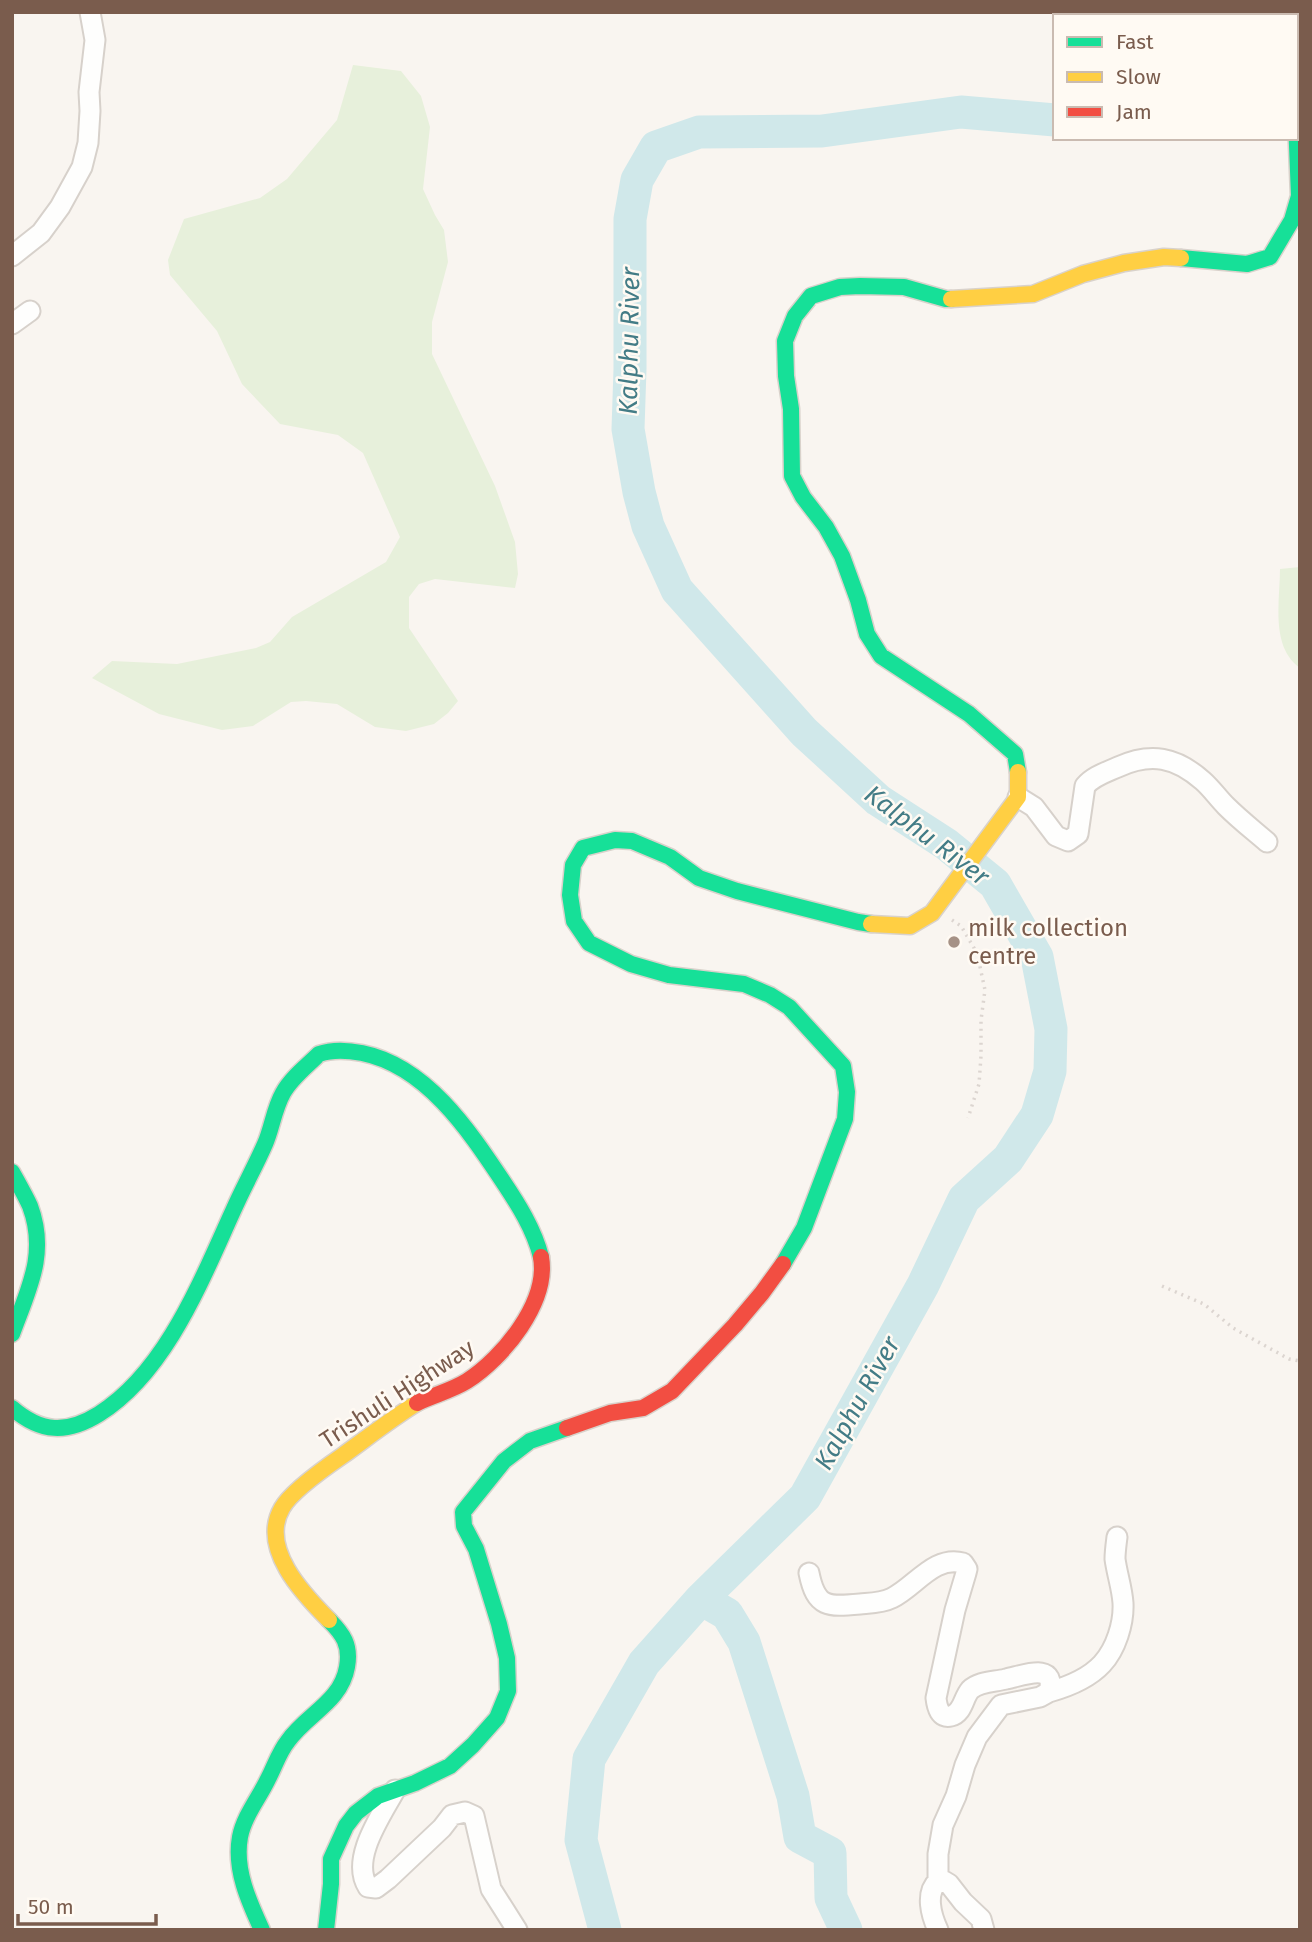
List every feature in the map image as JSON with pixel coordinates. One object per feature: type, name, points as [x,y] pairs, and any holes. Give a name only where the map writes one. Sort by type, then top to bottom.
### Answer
[{"type":"street","points":[[12,256],[41,233],[60,207],[82,167],[88,143],[89,92],[95,40],[90,12]]},
{"type":"street","points":[[327,1930],[331,1859],[346,1826],[356,1813],[378,1796],[415,1783],[450,1766],[497,1718],[508,1691],[507,1658],[499,1624],[475,1549],[464,1526],[463,1512],[504,1461],[530,1441],[610,1413],[643,1408],[672,1391],[735,1325],[782,1265],[804,1228],[845,1119],[847,1092],[843,1066],[789,1007],[744,984],[669,975],[631,964],[589,943],[574,921],[570,895],[573,865],[583,848],[606,842],[632,841],[670,857],[699,878],[737,891],[858,922],[910,926],[932,913],[1018,797],[1015,754],[969,713],[881,656],[867,634],[842,556],[792,476],[791,409],[785,341],[795,316],[811,296],[840,287],[904,287],[946,299],[999,297],[1033,293],[1083,274],[1124,263],[1164,257],[1247,264],[1270,257],[1292,220],[1299,196],[1297,140]]},
{"type":"street","points":[[12,324],[30,312]]},
{"type":"street","points":[[1018,797],[1034,807],[1056,836],[1068,841],[1078,834],[1085,786],[1090,780],[1131,761],[1150,757],[1166,759],[1203,781],[1224,804],[1267,842]]},
{"type":"street","name":"Trishuli Highway","points":[[12,1408],[32,1424],[65,1428],[82,1424],[117,1402],[144,1375],[165,1347],[207,1265],[268,1139],[281,1094],[319,1054],[338,1050],[369,1052],[393,1062],[416,1077],[482,1149],[514,1197],[536,1242],[543,1262],[541,1285],[530,1312],[499,1351],[475,1375],[448,1392],[419,1402],[317,1474],[283,1506],[277,1521],[275,1534],[280,1559],[299,1588],[346,1638],[349,1652],[343,1684],[335,1695],[289,1737],[254,1803],[237,1843],[239,1865],[262,1930]]},
{"type":"street","points":[[12,1172],[29,1204],[38,1242],[36,1268],[12,1335]]},
{"type":"street","points":[[938,1881],[938,1854],[943,1825],[977,1737],[1000,1705],[1040,1697],[1083,1678],[1102,1664],[1113,1646],[1122,1623],[1123,1604],[1115,1560],[1116,1537]]},
{"type":"street","points":[[809,1573],[812,1589],[820,1600],[831,1606],[849,1605],[879,1603],[893,1598],[941,1563],[963,1563],[967,1569],[940,1675],[937,1708],[942,1714],[954,1715],[971,1690],[981,1684],[1037,1671],[1048,1677],[1051,1683],[1049,1692]]},
{"type":"street","points":[[395,1790],[363,1855],[362,1879],[368,1888],[376,1888],[388,1879],[442,1828],[452,1815],[465,1812],[474,1816],[491,1889],[517,1930]]},
{"type":"street","points":[[938,1930],[931,1914],[933,1885],[938,1881],[949,1884],[981,1919],[984,1930]]},
{"type":"path","points":[[936,908],[961,926],[977,953],[985,990],[979,1084],[968,1118]]},
{"type":"path","points":[[1162,1286],[1203,1304],[1233,1328],[1289,1359],[1300,1361]]},
{"type":"green space","points":[[353,65],[401,71],[421,96],[430,127],[423,189],[444,230],[448,262],[432,322],[432,354],[495,486],[515,542],[518,574],[515,588],[435,579],[419,584],[409,597],[409,628],[458,701],[434,724],[406,731],[375,727],[337,704],[306,701],[291,702],[253,726],[222,730],[159,714],[92,678],[112,661],[177,664],[256,648],[270,642],[292,617],[386,562],[400,537],[363,453],[338,435],[280,424],[242,384],[217,331],[170,275],[168,260],[184,219],[260,198],[287,179],[337,120]]},
{"type":"green space","points":[[1300,567],[1300,668],[1284,648],[1280,636],[1278,609],[1280,569]]},
{"type":"waterway","name":"Kalphu River","points":[[605,1930],[581,1840],[589,1759],[644,1663],[701,1599],[805,1497],[923,1285],[964,1199],[1008,1159],[1037,1115],[1050,1071],[1051,1029],[1037,957],[995,884],[946,844],[878,800],[804,732],[677,590],[648,526],[628,429],[630,219],[637,180],[656,147],[699,132],[822,131],[961,112],[1053,120]]},
{"type":"waterway","points":[[701,1599],[727,1614],[744,1642],[793,1796],[800,1837],[830,1853],[831,1898],[846,1930]]},
{"type":"traffic: fast","points":[[1181,258],[1247,264],[1270,257],[1292,220],[1299,196],[1297,140]]},
{"type":"traffic: fast","points":[[951,299],[904,287],[860,286],[840,287],[811,296],[795,316],[785,341],[791,409],[792,476],[842,556],[867,634],[881,656],[969,714],[1015,754],[1018,772]]},
{"type":"traffic: fast","points":[[783,1264],[804,1228],[845,1119],[847,1092],[843,1066],[789,1007],[770,995],[744,984],[669,975],[631,964],[589,943],[574,921],[570,895],[573,865],[583,848],[615,840],[632,841],[670,857],[699,878],[737,891],[871,924]]},
{"type":"traffic: fast","points":[[12,1408],[44,1426],[54,1428],[76,1425],[99,1414],[123,1396],[144,1374],[162,1350],[194,1295],[265,1144],[283,1093],[299,1072],[324,1052],[351,1051],[385,1060],[406,1071],[443,1102],[475,1140],[514,1198],[541,1257]]},
{"type":"traffic: fast","points":[[12,1172],[30,1206],[37,1240],[34,1272],[12,1334]]},
{"type":"traffic: fast","points":[[326,1930],[331,1859],[346,1826],[356,1813],[378,1796],[415,1783],[450,1766],[497,1718],[508,1691],[507,1658],[476,1549],[464,1526],[463,1512],[504,1461],[530,1441],[567,1428]]},
{"type":"traffic: fast","points":[[262,1930],[241,1873],[240,1837],[248,1814],[285,1745],[331,1699],[344,1679],[348,1659],[347,1646],[342,1635],[329,1620]]},
{"type":"traffic: slow","points":[[951,299],[1033,294],[1083,274],[1124,263],[1164,257],[1181,258]]},
{"type":"traffic: slow","points":[[871,924],[910,926],[932,913],[1018,797],[1018,772]]},
{"type":"traffic: slow","points":[[329,1620],[297,1584],[280,1554],[276,1523],[282,1508],[318,1473],[417,1403]]},
{"type":"traffic: jam","points":[[417,1403],[467,1381],[508,1344],[531,1310],[538,1292],[542,1274],[541,1257]]},
{"type":"traffic: jam","points":[[567,1428],[610,1413],[643,1408],[672,1391],[735,1325],[783,1264]]},
{"type":"place","name":"milk collection centre","points":[[954,942]]}]
